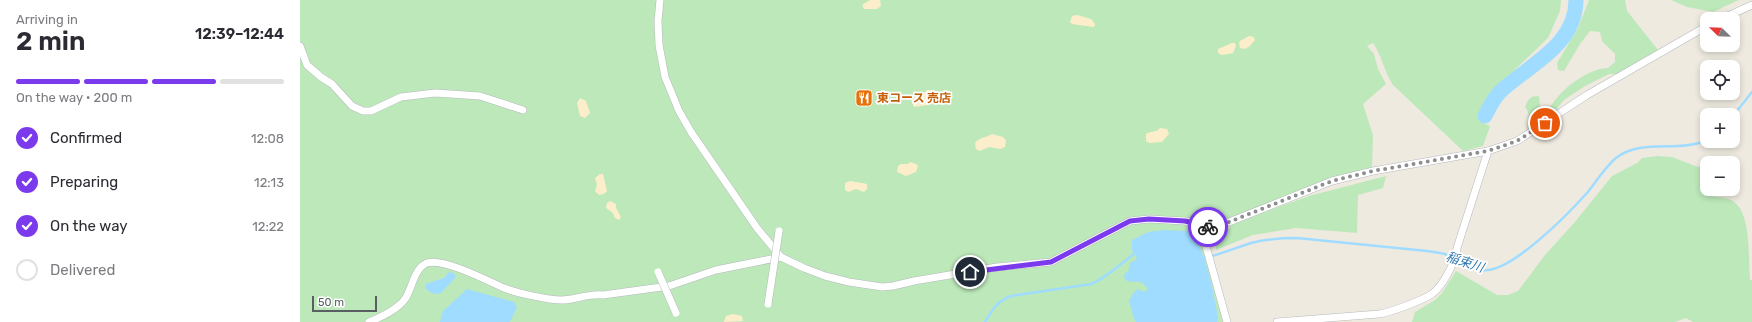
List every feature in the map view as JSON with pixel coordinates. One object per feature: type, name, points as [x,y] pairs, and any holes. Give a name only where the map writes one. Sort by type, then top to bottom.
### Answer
[{"type":"street","points":[[660,0],[658,21],[659,46],[665,76],[679,111],[691,132],[734,197],[757,228],[781,257],[825,276],[866,285],[892,286],[997,267],[1051,262],[1130,221],[1149,219],[1185,221],[1193,223],[1201,228],[1219,226],[1332,181],[1373,171],[1488,151],[1517,141],[1587,95],[1700,30]]},
{"type":"street","points":[[1736,12],[1752,5]]},
{"type":"street","points":[[300,46],[307,65],[332,84],[352,106],[363,111],[371,111],[401,97],[435,93],[480,96],[523,110]]},
{"type":"street","points":[[1277,322],[1391,312],[1432,294],[1452,264],[1456,254],[1488,151]]},
{"type":"street","points":[[1201,228],[1227,322]]},
{"type":"street","points":[[768,304],[779,231]]},
{"type":"street","points":[[369,322],[381,318],[404,300],[420,268],[428,263],[440,263],[472,274],[505,288],[561,300],[595,294],[604,295],[669,286],[716,270],[781,257]]},
{"type":"street","points":[[658,272],[676,314]]},
{"type":"green space","points":[[300,0],[1561,0],[1560,11],[1548,38],[1498,86],[1482,107],[1483,111],[1481,122],[1490,126],[1483,146],[1463,151],[1393,85],[1373,43],[1367,46],[1374,54],[1378,69],[1386,84],[1363,104],[1373,135],[1372,168],[1235,218],[1217,222],[1202,223],[1199,236],[1224,322],[300,322]]},
{"type":"green space","points":[[1589,0],[1625,0],[1627,11],[1658,50],[1618,74],[1609,74],[1585,86],[1564,100],[1550,117],[1533,129],[1527,128],[1529,115],[1525,107],[1530,98],[1539,96],[1540,106],[1544,111],[1551,106],[1561,93],[1580,78],[1594,71],[1608,68],[1615,62],[1615,54],[1602,41],[1600,32],[1590,31],[1580,44],[1564,71],[1558,70],[1557,63],[1578,28]]},
{"type":"green space","points":[[1671,0],[1739,0],[1713,12],[1687,7]]},
{"type":"green space","points":[[1657,156],[1672,157],[1700,167],[1700,196],[1724,198],[1731,200],[1738,205],[1743,214],[1748,236],[1750,280],[1752,280],[1752,322],[1693,322],[1686,318],[1675,322],[1412,322],[1415,312],[1435,300],[1442,293],[1456,271],[1497,295],[1508,295],[1518,291],[1545,255],[1574,223],[1612,176],[1637,163],[1642,158]]},
{"type":"green space","points":[[1386,176],[1383,188],[1358,195],[1357,233],[1296,228],[1253,235],[1216,250],[1216,244],[1219,239],[1234,223],[1309,196]]},
{"type":"sand","points":[[870,0],[880,0],[881,6],[877,9],[864,9],[862,5]]},
{"type":"sand","points":[[1077,15],[1091,19],[1095,24],[1094,27],[1072,24],[1070,22],[1072,16]]},
{"type":"sand","points":[[1249,36],[1254,37],[1255,40],[1247,48],[1240,48],[1240,41]]},
{"type":"sand","points":[[1235,43],[1236,46],[1233,53],[1222,55],[1218,53],[1218,49]]},
{"type":"sand","points":[[927,90],[933,90],[936,92],[928,105],[914,107],[912,102],[915,96],[923,94]]},
{"type":"sand","points":[[580,98],[586,101],[590,113],[585,118],[580,116],[577,103]]},
{"type":"sand","points":[[1160,128],[1167,129],[1169,134],[1162,142],[1149,143],[1146,141],[1146,134],[1157,131]]},
{"type":"sand","points":[[992,134],[1003,137],[1006,140],[1005,147],[1000,149],[989,147],[980,151],[976,149],[975,143],[977,141]]},
{"type":"sand","points":[[910,162],[918,166],[916,172],[906,176],[897,172],[898,166],[901,164],[908,164]]},
{"type":"sand","points":[[600,174],[603,174],[607,191],[604,194],[599,195],[595,191],[597,185],[595,178]]},
{"type":"sand","points":[[850,181],[867,184],[867,189],[864,192],[856,189],[848,192],[845,190],[845,183]]},
{"type":"sand","points":[[610,201],[616,204],[616,208],[621,217],[619,220],[615,218],[613,213],[606,208],[607,203]]},
{"type":"sand","points":[[733,314],[742,316],[743,321],[724,322],[726,316]]},
{"type":"water","points":[[1165,230],[1188,231],[1194,237],[1204,258],[1208,271],[1218,317],[1217,322],[1136,322],[1129,300],[1138,289],[1144,292],[1148,289],[1142,283],[1125,280],[1124,275],[1129,270],[1130,263],[1137,259],[1135,253],[1132,251],[1132,240],[1148,232]]},
{"type":"water","points":[[449,272],[453,273],[456,277],[441,293],[435,294],[425,288],[426,284],[444,278]]},
{"type":"water","points":[[467,289],[514,302],[517,307],[510,322],[440,322],[443,311]]},
{"type":"waterway","points":[[1485,116],[1500,92],[1548,53],[1559,42],[1568,30],[1574,16],[1576,0]]},
{"type":"waterway","name":"稲束川","points":[[1739,108],[1752,92]]},
{"type":"waterway","name":"稲束川","points":[[1203,258],[1251,243],[1274,239],[1297,238],[1435,252],[1448,255],[1478,269],[1494,269],[1507,263],[1538,241],[1587,193],[1604,170],[1616,158],[1626,152],[1637,149],[1700,143]]},
{"type":"waterway","points":[[985,322],[995,306],[1006,298],[1091,284],[1108,274],[1135,253]]},
{"type":"way so far","points":[[1208,227],[1219,226],[1310,188],[1332,181],[1373,171],[1488,151],[1517,141],[1545,123]]},
{"type":"place","name":"東コース 売店","points":[[864,98]]},
{"type":"route","points":[[970,272],[997,267],[1051,262],[1130,221],[1149,219],[1185,221],[1193,223],[1201,228],[1208,227]]}]
